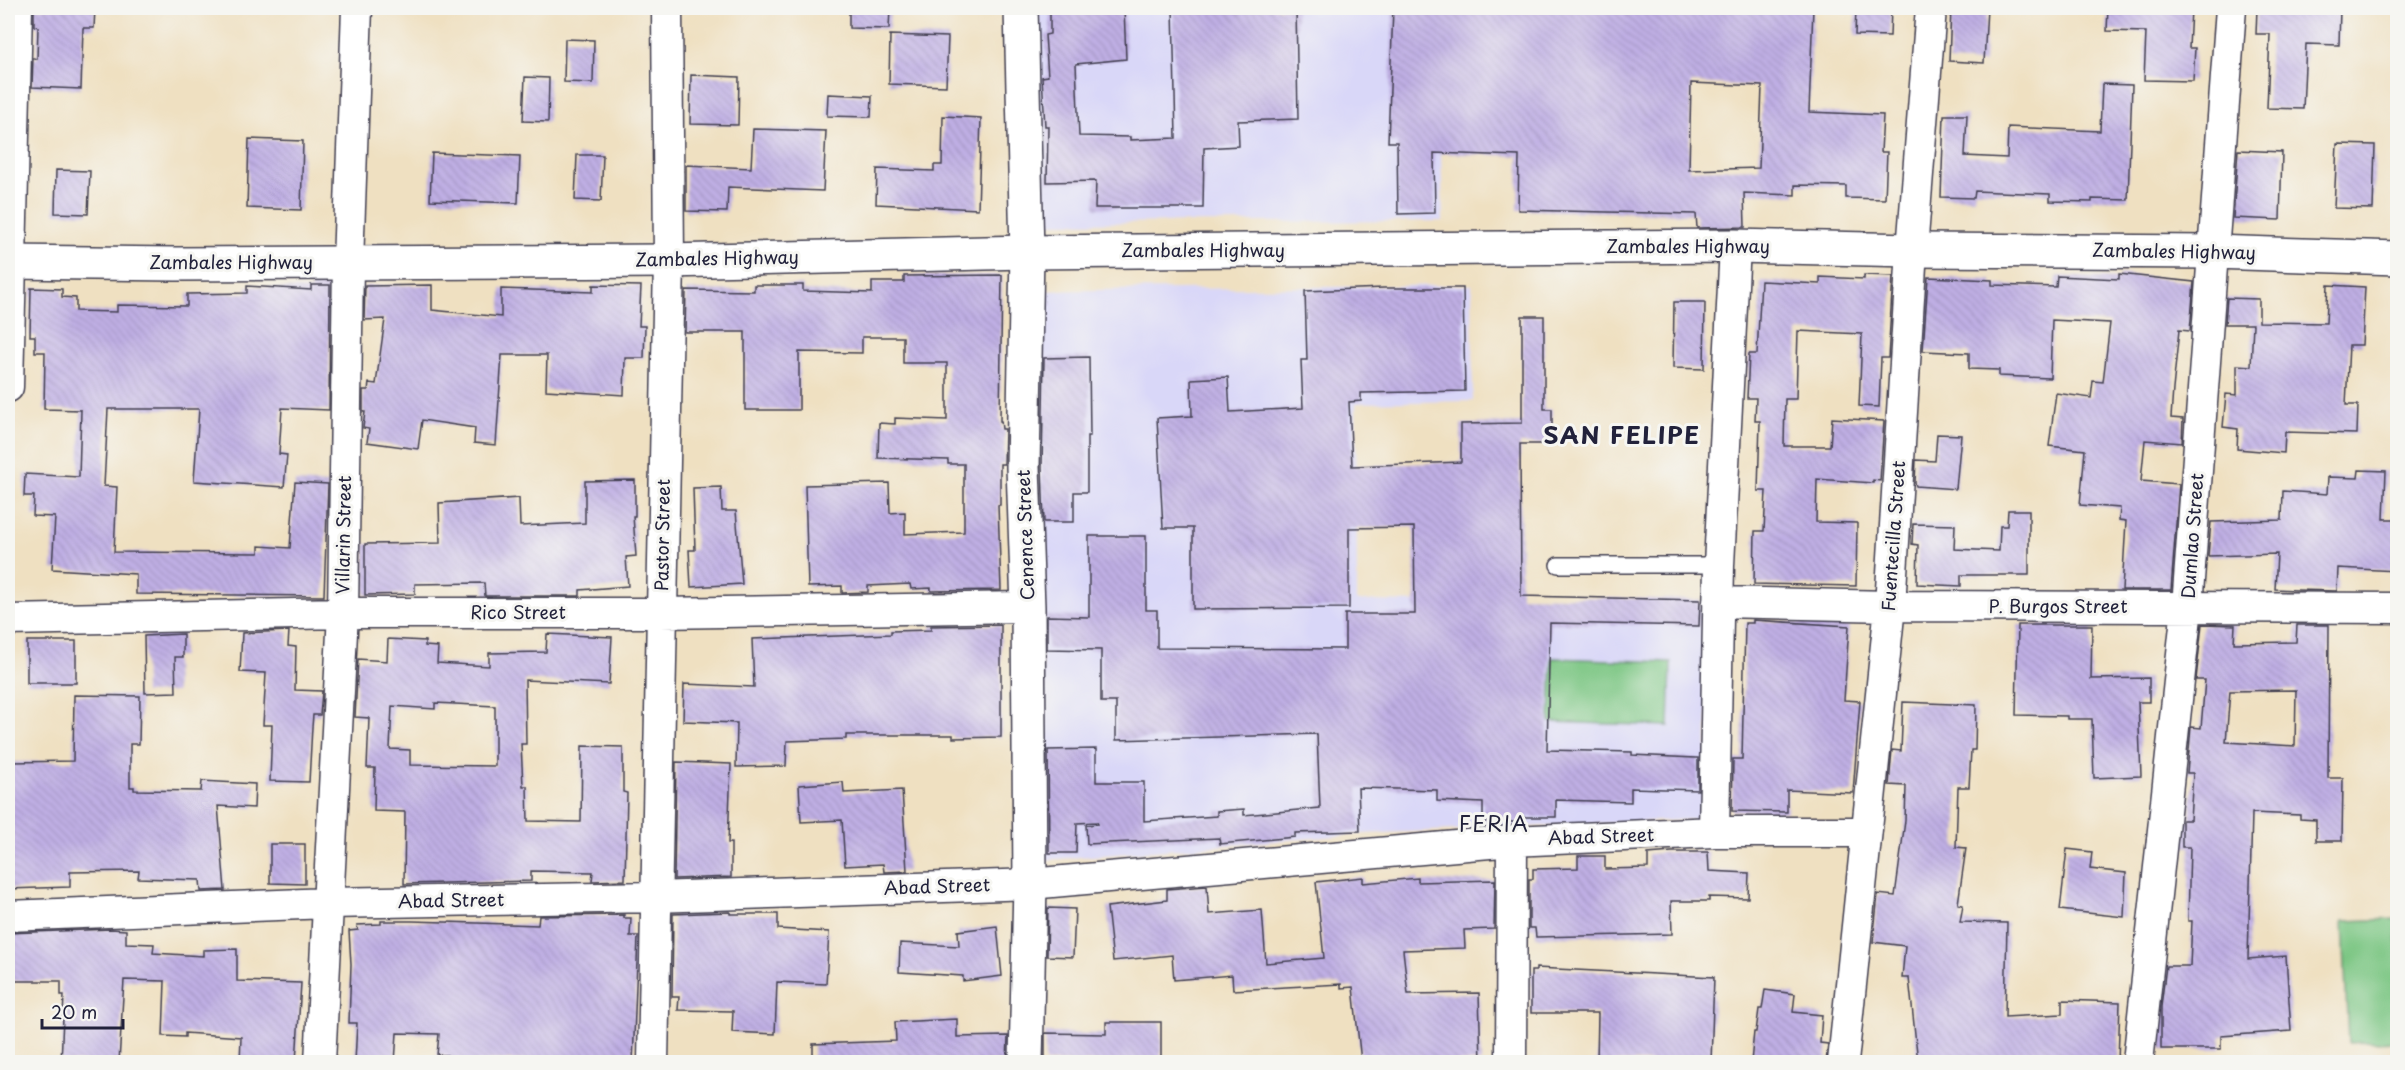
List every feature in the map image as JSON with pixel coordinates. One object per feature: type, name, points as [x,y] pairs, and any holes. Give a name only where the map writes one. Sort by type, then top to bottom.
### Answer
[{"type":"main road","name":"Cenence Street","points":[[1021,8],[1027,252],[1023,467],[1028,607],[1030,884],[1026,1062]]},
{"type":"main road","name":"Zambales Highway","points":[[9,262],[669,261],[1027,252],[1735,246],[2213,252],[2397,258]]},
{"type":"street","points":[[8,387],[9,262],[17,8]]},
{"type":"street","name":"Villarin Street","points":[[320,1062],[343,613],[348,263],[357,8]]},
{"type":"street","name":"Pastor Street","points":[[653,1062],[669,261],[667,8]]},
{"type":"street","name":"Fuentecilla Street","points":[[1843,1062],[1890,606],[1912,250],[1931,8]]},
{"type":"street","name":"Dumlao Street","points":[[2138,1062],[2187,607],[2231,8]]},
{"type":"street","points":[[1714,832],[1719,565],[1735,246]]},
{"type":"street","name":"P. Burgos Street","points":[[1718,602],[1890,606],[2397,609]]},
{"type":"street","name":"Rico Street","points":[[8,620],[343,613],[661,613],[1028,607]]},
{"type":"street","name":"Abad Street","points":[[8,916],[328,903],[655,897],[1030,884],[1512,841],[1714,832],[1865,832]]},
{"type":"street","points":[[1511,1062],[1512,841]]},
{"type":"lane","points":[[1558,565],[1719,565]]},
{"type":"shaded area","points":[[1038,8],[1437,8],[1443,221],[1036,223]]},
{"type":"shaded area","points":[[1472,285],[1473,401],[1356,403],[1357,601],[1707,606],[1707,819],[1362,834],[1045,860],[1037,291]]},
{"type":"green space","points":[[1552,658],[1671,662],[1669,726],[1550,722]]},
{"type":"green space","points":[[2397,919],[2397,1041],[2348,1043],[2343,921]]},
{"type":"building","points":[[34,8],[95,8],[94,28],[83,28],[81,89],[32,87],[33,58],[37,59],[38,27],[34,26]]},
{"type":"building","points":[[849,8],[890,8],[889,29],[849,28]]},
{"type":"building","points":[[1050,8],[1124,8],[1126,59],[1076,64],[1079,136],[1130,137],[1130,140],[1176,138],[1173,8],[1296,8],[1298,119],[1238,121],[1239,146],[1204,148],[1203,208],[1095,208],[1096,181],[1047,182],[1048,126],[1045,126],[1042,77],[1048,76],[1045,35],[1050,34]]},
{"type":"building","points":[[1393,8],[1813,8],[1809,112],[1883,115],[1881,152],[1887,152],[1885,199],[1846,198],[1846,186],[1795,185],[1795,195],[1744,193],[1745,227],[1697,228],[1696,214],[1518,210],[1519,156],[1434,153],[1435,213],[1398,214],[1397,142],[1388,142]],"holes":[[[1691,83],[1762,86],[1759,168],[1689,170]]]},
{"type":"building","points":[[1856,8],[1891,8],[1890,36],[1855,35]]},
{"type":"building","points":[[1951,8],[1987,8],[1984,63],[1949,61]]},
{"type":"building","points":[[2108,8],[2191,9],[2189,48],[2195,48],[2193,81],[2144,80],[2146,32],[2107,31]]},
{"type":"building","points":[[2257,8],[2340,8],[2339,45],[2306,44],[2303,109],[2267,108],[2270,34],[2256,34]]},
{"type":"building","points":[[890,35],[948,37],[946,86],[889,84]]},
{"type":"building","points":[[565,39],[594,40],[593,83],[564,82]]},
{"type":"building","points":[[691,75],[739,77],[738,125],[690,124]]},
{"type":"building","points":[[525,77],[549,78],[548,122],[523,121]]},
{"type":"building","points":[[2102,84],[2132,85],[2128,200],[2050,201],[2050,194],[1975,191],[1974,198],[1941,197],[1944,115],[1967,115],[1965,156],[2007,158],[2008,127],[2100,131]]},
{"type":"building","points":[[828,94],[872,96],[871,117],[827,116]]},
{"type":"building","points":[[943,116],[981,118],[978,209],[876,204],[877,169],[934,171],[934,165],[942,165]]},
{"type":"building","points":[[753,129],[826,131],[823,191],[728,187],[727,212],[686,211],[686,165],[751,168]]},
{"type":"building","points":[[249,139],[303,141],[301,210],[247,208]]},
{"type":"building","points":[[2337,144],[2375,145],[2373,209],[2334,208]]},
{"type":"building","points":[[2238,150],[2282,152],[2280,220],[2233,218]]},
{"type":"building","points":[[432,153],[520,156],[518,203],[430,200]]},
{"type":"building","points":[[577,155],[603,155],[601,201],[575,200]]},
{"type":"building","points":[[56,170],[90,171],[88,214],[55,213]]},
{"type":"building","points":[[2119,274],[2194,282],[2190,331],[2179,330],[2173,389],[2171,418],[2183,419],[2182,443],[2145,440],[2141,481],[2179,484],[2171,590],[2122,590],[2126,521],[2119,520],[2120,508],[2080,505],[2085,450],[2049,446],[2056,393],[2091,398],[2093,381],[2103,382],[2110,323],[2052,320],[2050,378],[1999,376],[1999,370],[1969,369],[1969,353],[1923,351],[1928,277],[1992,280],[1992,285],[2056,287],[2057,276],[2119,279]]},
{"type":"building","points":[[1002,275],[1000,421],[1002,429],[1005,429],[1004,464],[1000,464],[1000,505],[998,505],[1001,590],[931,591],[931,588],[911,589],[910,584],[868,586],[868,592],[842,593],[842,586],[808,587],[805,485],[889,483],[890,513],[905,512],[905,534],[964,532],[964,464],[948,464],[948,460],[878,458],[879,423],[895,424],[895,418],[947,420],[947,363],[903,363],[903,337],[862,337],[862,353],[799,352],[799,410],[745,410],[745,332],[685,332],[686,290],[754,291],[754,285],[803,285],[803,291],[872,293],[872,282],[904,282],[904,276]]},
{"type":"building","points":[[1864,275],[1893,276],[1888,358],[1881,358],[1879,407],[1859,406],[1862,334],[1798,331],[1796,399],[1785,399],[1784,446],[1830,446],[1832,418],[1884,421],[1880,481],[1873,480],[1873,483],[1817,479],[1816,522],[1857,523],[1856,586],[1754,584],[1755,531],[1764,531],[1766,491],[1758,491],[1760,421],[1755,421],[1756,398],[1747,398],[1749,354],[1757,354],[1761,281],[1820,284],[1820,277],[1864,279]]},
{"type":"building","points":[[311,285],[330,285],[329,410],[282,408],[279,454],[287,455],[284,487],[194,481],[199,409],[108,409],[104,486],[117,487],[114,552],[259,553],[259,546],[290,548],[295,482],[328,484],[324,596],[136,594],[136,574],[52,569],[55,517],[33,516],[34,496],[24,496],[25,474],[79,477],[81,410],[44,409],[45,352],[35,352],[35,336],[30,336],[31,288],[62,289],[62,297],[76,298],[76,311],[117,312],[117,305],[187,306],[187,294],[247,293],[247,286],[311,290]]},
{"type":"building","points":[[432,285],[432,310],[501,317],[501,289],[593,292],[593,285],[641,286],[639,326],[645,326],[644,358],[625,358],[624,395],[546,390],[547,355],[502,355],[496,445],[474,443],[475,428],[422,420],[418,449],[367,442],[369,429],[363,428],[365,412],[363,412],[363,390],[368,390],[369,383],[376,384],[385,319],[364,320],[365,286]]},
{"type":"building","points":[[2328,285],[2365,287],[2362,345],[2349,345],[2346,405],[2358,405],[2357,434],[2285,432],[2284,453],[2237,449],[2238,429],[2223,427],[2226,394],[2237,395],[2237,365],[2251,366],[2253,324],[2225,324],[2227,298],[2259,299],[2259,322],[2326,323]]},
{"type":"building","points":[[1463,288],[1465,391],[1361,393],[1361,401],[1349,402],[1352,466],[1461,462],[1461,424],[1522,423],[1522,316],[1544,316],[1544,409],[1552,409],[1552,444],[1520,444],[1521,596],[1700,600],[1699,626],[1550,623],[1547,750],[1632,752],[1632,755],[1698,758],[1698,790],[1631,788],[1631,802],[1556,800],[1556,817],[1521,817],[1521,822],[1483,822],[1483,803],[1437,801],[1437,790],[1358,788],[1360,831],[1295,833],[1295,837],[1220,844],[1219,838],[1087,844],[1086,825],[1098,824],[1097,822],[1077,823],[1076,853],[1049,853],[1048,750],[1096,749],[1096,782],[1144,782],[1144,821],[1217,816],[1217,811],[1244,809],[1244,815],[1320,808],[1317,734],[1116,740],[1116,702],[1101,702],[1101,650],[1047,649],[1047,616],[1089,617],[1089,536],[1146,536],[1146,610],[1157,610],[1157,648],[1345,649],[1345,614],[1415,614],[1414,527],[1349,528],[1349,608],[1193,609],[1193,528],[1163,528],[1157,418],[1192,416],[1191,379],[1228,377],[1230,412],[1303,408],[1301,360],[1307,360],[1305,291]]},
{"type":"building","points":[[1674,302],[1705,302],[1704,369],[1673,368]]},
{"type":"building","points":[[1089,357],[1090,436],[1087,436],[1087,492],[1074,492],[1074,522],[1044,522],[1042,467],[1044,358]]},
{"type":"building","points":[[1937,434],[1961,435],[1956,489],[1916,486],[1916,460],[1935,461]]},
{"type":"building","points":[[2359,470],[2386,471],[2384,519],[2397,519],[2397,571],[2338,568],[2337,591],[2275,589],[2277,554],[2208,556],[2211,522],[2282,520],[2283,491],[2327,494],[2328,477],[2358,478]]},
{"type":"building","points":[[635,480],[635,516],[633,516],[636,556],[626,557],[628,586],[580,590],[580,596],[485,596],[484,583],[415,584],[415,594],[365,595],[365,544],[440,543],[439,503],[519,498],[520,526],[585,523],[585,481]]},
{"type":"building","points":[[721,487],[722,511],[736,511],[742,584],[691,587],[689,550],[695,550],[693,488]]},
{"type":"building","points":[[2008,510],[2029,510],[2029,575],[1961,575],[1961,586],[1917,584],[1918,545],[1912,544],[1913,524],[1955,525],[1954,549],[1999,551],[2000,526],[2007,526]]},
{"type":"building","points":[[1753,620],[1849,626],[1844,700],[1860,701],[1853,793],[1787,790],[1787,812],[1732,811],[1733,759],[1742,759],[1745,623],[1753,623]]},
{"type":"building","points":[[2202,624],[2235,625],[2234,643],[2296,642],[2297,625],[2329,625],[2328,778],[2343,778],[2342,841],[2316,841],[2316,820],[2300,819],[2300,815],[2252,813],[2248,959],[2286,956],[2291,1031],[2221,1036],[2221,1049],[2161,1049],[2161,1007],[2166,966],[2190,966],[2192,921],[2188,921],[2190,847],[2182,847],[2182,820],[2190,820],[2193,773],[2187,773],[2191,727],[2201,728],[2205,680],[2196,680]],"holes":[[[2296,690],[2295,746],[2226,742],[2230,691]]]},
{"type":"building","points":[[1001,625],[1001,737],[846,735],[846,739],[787,741],[786,766],[736,767],[737,723],[683,721],[684,684],[754,687],[752,639],[891,634],[891,631],[931,630],[931,626]]},
{"type":"building","points":[[2018,625],[2092,625],[2091,679],[2149,678],[2149,702],[2138,702],[2141,776],[2094,778],[2092,719],[2016,715]]},
{"type":"building","points":[[289,631],[288,646],[296,647],[295,690],[322,691],[320,715],[313,715],[309,782],[270,781],[272,725],[263,725],[266,673],[240,672],[242,633]]},
{"type":"building","points":[[183,634],[183,657],[175,657],[176,692],[145,693],[144,636]]},
{"type":"building","points":[[547,634],[612,637],[609,684],[525,680],[526,744],[521,744],[523,786],[527,786],[528,821],[581,822],[582,746],[623,747],[623,792],[627,793],[625,880],[592,881],[593,872],[531,871],[531,881],[404,884],[405,812],[374,811],[375,768],[367,768],[369,718],[355,717],[358,659],[387,661],[388,639],[425,641],[425,646],[438,647],[437,663],[489,666],[489,653],[546,652]],"holes":[[[435,703],[495,706],[495,766],[410,765],[410,750],[390,749],[392,706],[435,709]]]},
{"type":"building","points":[[27,641],[76,641],[76,683],[27,683]]},
{"type":"building","points":[[74,695],[140,696],[139,744],[130,744],[130,787],[134,787],[134,790],[201,791],[202,781],[255,784],[254,808],[218,806],[225,890],[201,891],[200,880],[138,878],[139,871],[70,872],[70,887],[8,889],[8,861],[11,861],[11,762],[73,761]]},
{"type":"building","points":[[1903,702],[1976,705],[1975,750],[1971,750],[1969,787],[1958,787],[1956,847],[1966,848],[1958,904],[1963,905],[1960,922],[2007,923],[2005,1017],[2062,1014],[2062,1000],[2120,1002],[2118,1062],[2060,1062],[2060,1059],[1918,1062],[1909,978],[1902,978],[1905,946],[1873,942],[1878,894],[1895,896],[1905,821],[1906,786],[1889,785],[1892,750],[1901,751]]},
{"type":"building","points":[[676,762],[731,764],[728,843],[731,843],[731,877],[674,879]]},
{"type":"building","points":[[843,782],[844,793],[902,790],[907,871],[884,872],[883,864],[845,866],[842,820],[801,822],[799,785]]},
{"type":"building","points":[[270,844],[305,844],[305,884],[270,883]]},
{"type":"building","points":[[2067,849],[2092,852],[2090,869],[2126,873],[2124,917],[2060,910]]},
{"type":"building","points":[[1708,852],[1709,871],[1749,873],[1748,898],[1709,897],[1709,901],[1671,901],[1672,934],[1536,937],[1535,928],[1529,928],[1529,879],[1533,879],[1533,869],[1578,868],[1578,856],[1605,856],[1605,869],[1648,868],[1648,854]]},
{"type":"building","points":[[1363,877],[1363,883],[1418,878],[1418,882],[1495,880],[1494,929],[1464,930],[1465,948],[1403,950],[1408,994],[1479,993],[1481,1062],[1361,1062],[1353,987],[1341,988],[1341,984],[1233,990],[1232,975],[1174,980],[1172,955],[1113,961],[1107,907],[1167,900],[1167,889],[1207,886],[1209,914],[1262,910],[1266,963],[1324,958],[1316,882]]},
{"type":"building","points":[[1048,908],[1075,909],[1073,957],[1047,956]]},
{"type":"building","points":[[730,912],[730,914],[778,914],[778,929],[829,932],[826,984],[777,982],[775,1034],[732,1032],[733,1011],[678,1010],[679,997],[672,997],[673,914]]},
{"type":"building","points":[[624,915],[624,918],[631,918],[630,936],[638,936],[633,1062],[489,1060],[489,1062],[446,1062],[447,1055],[437,1055],[439,1034],[397,1033],[395,1062],[355,1062],[357,1023],[349,1023],[351,964],[349,931],[358,930],[357,925],[381,924],[381,921],[412,921],[538,925],[539,916]]},
{"type":"building","points":[[997,926],[1002,976],[963,981],[963,976],[899,972],[900,943],[959,946],[958,931]]},
{"type":"building","points":[[126,930],[126,943],[154,944],[153,953],[203,956],[203,950],[237,949],[237,981],[301,983],[296,1062],[240,1062],[241,1037],[185,1033],[185,1037],[163,1036],[165,981],[124,980],[119,1062],[61,1062],[64,995],[61,995],[61,981],[8,981],[8,933]]},
{"type":"building","points":[[1536,968],[1714,977],[1711,1062],[1597,1062],[1598,1013],[1531,1013],[1531,971],[1536,971]]},
{"type":"building","points":[[1765,990],[1795,994],[1793,1012],[1822,1015],[1820,1043],[1828,1044],[1826,1062],[1751,1062],[1754,1032],[1756,1032],[1759,1009],[1762,1009]]},
{"type":"building","points":[[957,1019],[957,1037],[1008,1036],[1007,1062],[813,1062],[813,1044],[896,1041],[895,1022]]},
{"type":"building","points":[[1106,1022],[1161,1022],[1161,1062],[1045,1062],[1045,1033],[1106,1034]]},
{"type":"district","name":"SAN FELIPE","points":[[1622,436]]},
{"type":"district","name":"FERIA","points":[[1494,825]]}]
